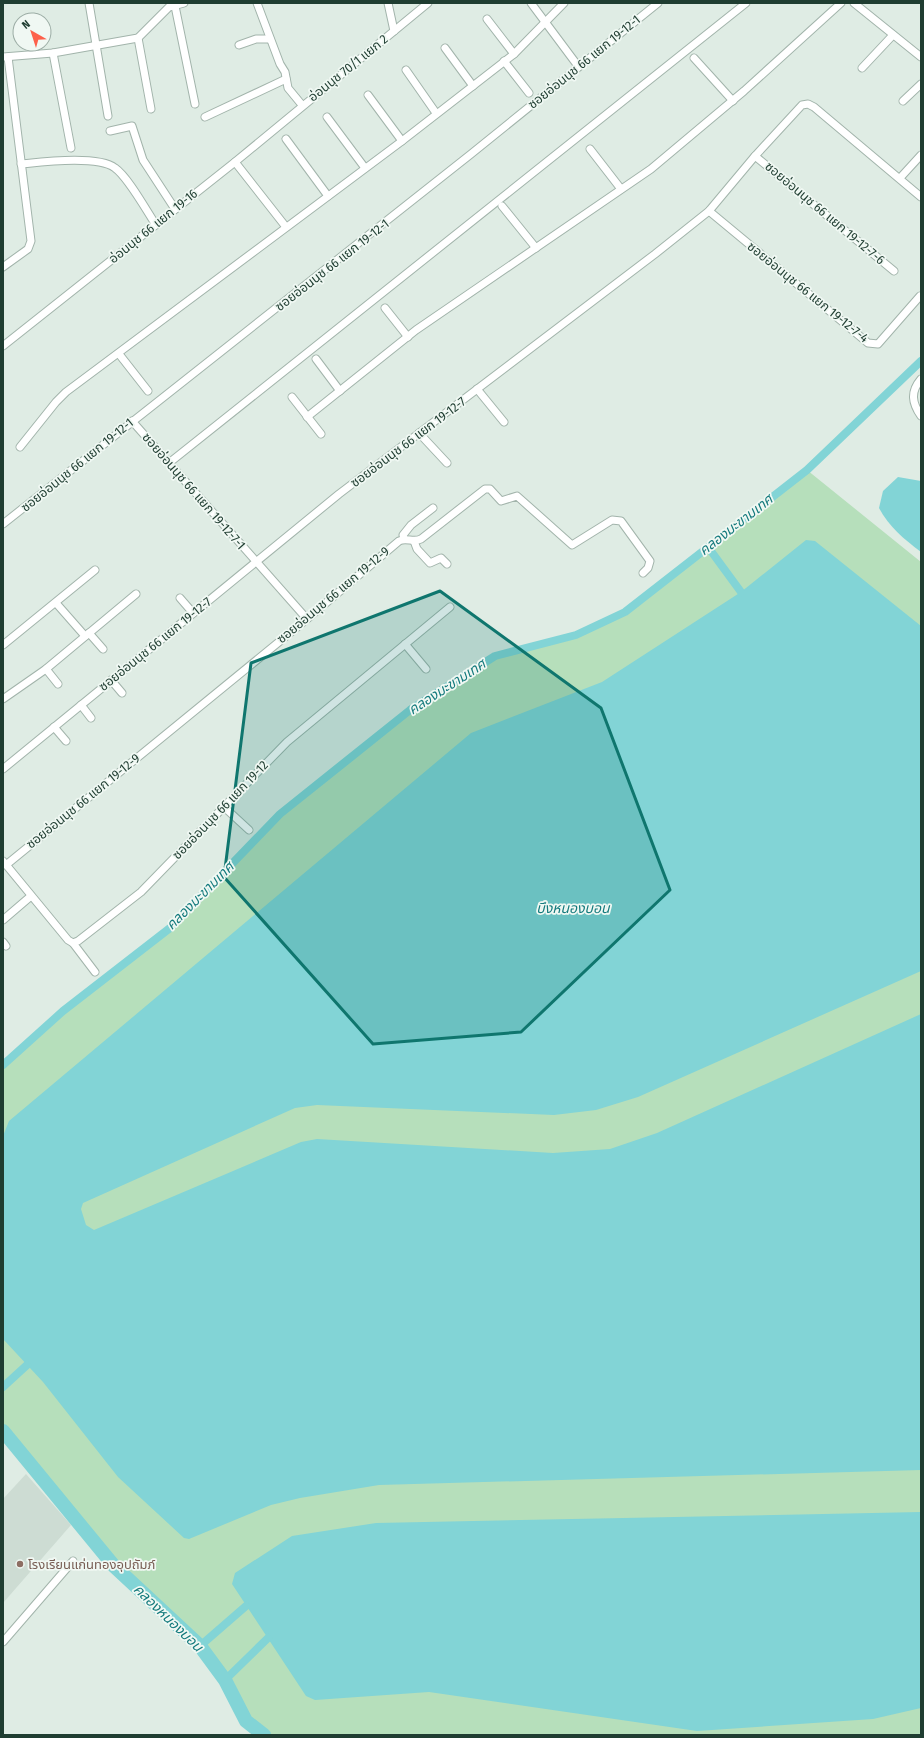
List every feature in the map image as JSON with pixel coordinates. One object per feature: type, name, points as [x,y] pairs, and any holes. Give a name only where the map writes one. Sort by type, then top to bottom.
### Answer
[{"type":"street","points":[[89,3],[108,116]]},
{"type":"street","points":[[3,267],[28,249],[30,245],[21,164],[5,57],[54,53],[138,38],[171,5],[184,3]]},
{"type":"street","points":[[257,3],[286,79],[288,88],[302,105]]},
{"type":"street","points":[[388,3],[394,31]]},
{"type":"street","name":"อ่อนนุช 70/1 แยก 2","points":[[302,105],[428,3]]},
{"type":"street","points":[[531,3],[578,66]]},
{"type":"street","points":[[20,447],[61,397],[402,141],[436,113],[514,54],[564,3]]},
{"type":"street","name":"ซอยอ่อนนุช 66 แยก 19-12-1","points":[[3,524],[440,179],[578,66],[658,3]]},
{"type":"street","points":[[169,462],[746,3]]},
{"type":"street","points":[[307,417],[408,337],[651,169],[733,101],[841,3]]},
{"type":"street","points":[[854,3],[921,57]]},
{"type":"street","points":[[171,5],[194,104]]},
{"type":"street","points":[[487,19],[514,54]]},
{"type":"street","points":[[862,68],[893,35]]},
{"type":"street","points":[[138,38],[150,109]]},
{"type":"street","points":[[239,45],[256,39],[270,39]]},
{"type":"street","points":[[445,48],[473,86]]},
{"type":"street","points":[[54,53],[71,148]]},
{"type":"street","points":[[694,58],[733,101]]},
{"type":"street","points":[[504,61],[530,93]]},
{"type":"street","points":[[406,70],[436,113]]},
{"type":"street","points":[[205,117],[286,79]]},
{"type":"street","points":[[903,100],[921,84]]},
{"type":"street","points":[[368,94],[402,141]]},
{"type":"street","name":"ซอยอ่อนนุช 66 แยก 19-12-7","points":[[3,769],[255,561],[419,433],[655,254],[709,211],[755,156],[802,105],[808,104],[814,107],[900,178]]},
{"type":"street","name":"อ่อนนุช 66 แยก 19-16","points":[[3,346],[235,162],[302,105]]},
{"type":"street","points":[[327,117],[365,168]]},
{"type":"street","points":[[110,130],[132,126],[143,160],[175,209]]},
{"type":"street","points":[[286,139],[328,196]]},
{"type":"street","points":[[590,150],[621,189]]},
{"type":"street","points":[[921,155],[900,178],[921,197]]},
{"type":"street","name":"ซอยอ่อนนุช 66 แยก 19-12-7-6","points":[[755,156],[894,271]]},
{"type":"street","points":[[21,164],[78,160],[111,165],[121,174],[156,225]]},
{"type":"street","points":[[235,162],[286,227]]},
{"type":"street","points":[[502,206],[536,248]]},
{"type":"street","name":"ซอยอ่อนนุช 66 แยก 19-12-7-4","points":[[709,211],[868,343],[878,344],[920,296]]},
{"type":"street","points":[[384,308],[408,337]]},
{"type":"street","points":[[119,354],[148,391]]},
{"type":"street","points":[[316,359],[340,391]]},
{"type":"street","points":[[921,379],[912,394],[914,407],[921,416]]},
{"type":"street","points":[[478,389],[504,422]]},
{"type":"street","points":[[292,397],[321,434]]},
{"type":"street","name":"ซอยอ่อนนุช 66 แยก 19-12-7-1","points":[[132,421],[307,620]]},
{"type":"street","points":[[419,433],[447,463]]},
{"type":"street","points":[[447,564],[441,558],[430,562],[416,549],[414,542],[421,539],[483,490],[488,488],[501,501],[517,496],[572,545],[612,520],[621,521],[650,562],[648,568],[643,573]]},
{"type":"street","points":[[404,539],[403,535],[407,529],[433,508]]},
{"type":"street","name":"ซอยอ่อนนุช 66 แยก 19-12-9","points":[[4,863],[307,620],[399,541],[404,539],[414,542]]},
{"type":"street","points":[[3,645],[95,570]]},
{"type":"street","points":[[3,699],[46,669],[136,594]]},
{"type":"street","points":[[180,598],[193,613]]},
{"type":"street","points":[[56,603],[103,649]]},
{"type":"street","name":"ซอยอ่อนนุช 66 แยก 19-12","points":[[73,943],[141,892],[287,742],[450,607]]},
{"type":"street","points":[[405,644],[426,669]]},
{"type":"street","points":[[46,669],[58,684]]},
{"type":"street","points":[[111,680],[122,693]]},
{"type":"street","points":[[81,705],[91,718]]},
{"type":"street","points":[[54,727],[66,741]]},
{"type":"street","points":[[224,807],[250,830]]},
{"type":"street","points":[[4,863],[96,972]]},
{"type":"street","points":[[3,920],[31,896]]},
{"type":"street","points":[[3,1642],[73,1561]]},
{"type":"highlighted area","points":[[440,591],[601,708],[670,890],[521,1032],[373,1044],[224,877],[251,663]]},
{"type":"shaded area","name":"โรงเรียนแก่นทองอุปถัมภ์","points":[[26,1474],[71,1525],[3,1603],[3,1499]]},
{"type":"green space","name":"บึงหนองบอน","points":[[807,470],[921,562],[921,1735],[264,1735],[246,1721],[225,1680],[200,1646],[114,1566],[3,1431],[3,1065],[63,1011],[170,928],[280,814],[410,710],[495,656],[576,635],[625,612]]},
{"type":"water","points":[[898,477],[921,481],[921,552],[892,527],[879,508],[883,491]]},
{"type":"water","name":"บึงหนองบอน","points":[[806,540],[815,541],[921,626],[921,971],[638,1097],[596,1110],[554,1115],[317,1105],[295,1108],[83,1203],[81,1209],[86,1225],[94,1230],[301,1142],[317,1139],[553,1153],[610,1149],[657,1133],[921,1014],[921,1470],[379,1485],[300,1498],[271,1505],[189,1539],[184,1538],[118,1477],[43,1382],[3,1339],[3,1136],[9,1121],[471,733],[602,682],[741,592]]},
{"type":"water","points":[[921,1512],[921,1708],[873,1719],[697,1731],[429,1692],[315,1700],[306,1696],[232,1584],[235,1573],[292,1536],[376,1523]]},
{"type":"waterway","name":"คลองมะขามเทศ","points":[[3,1065],[63,1011],[170,928],[280,814],[410,710],[495,656],[576,635],[625,612],[807,470],[921,361]]},
{"type":"waterway","points":[[708,547],[741,592]]},
{"type":"waterway","points":[[3,1387],[27,1365]]},
{"type":"waterway","name":"คลองหนองบอน","points":[[3,1431],[114,1566],[200,1646],[225,1680],[246,1721],[264,1735]]},
{"type":"waterway","points":[[200,1646],[246,1606]]},
{"type":"waterway","points":[[225,1680],[268,1638]]},
{"type":"place","name":"โรงเรียนแก่นทองอุปถัมภ์","points":[[20,1564]]}]
